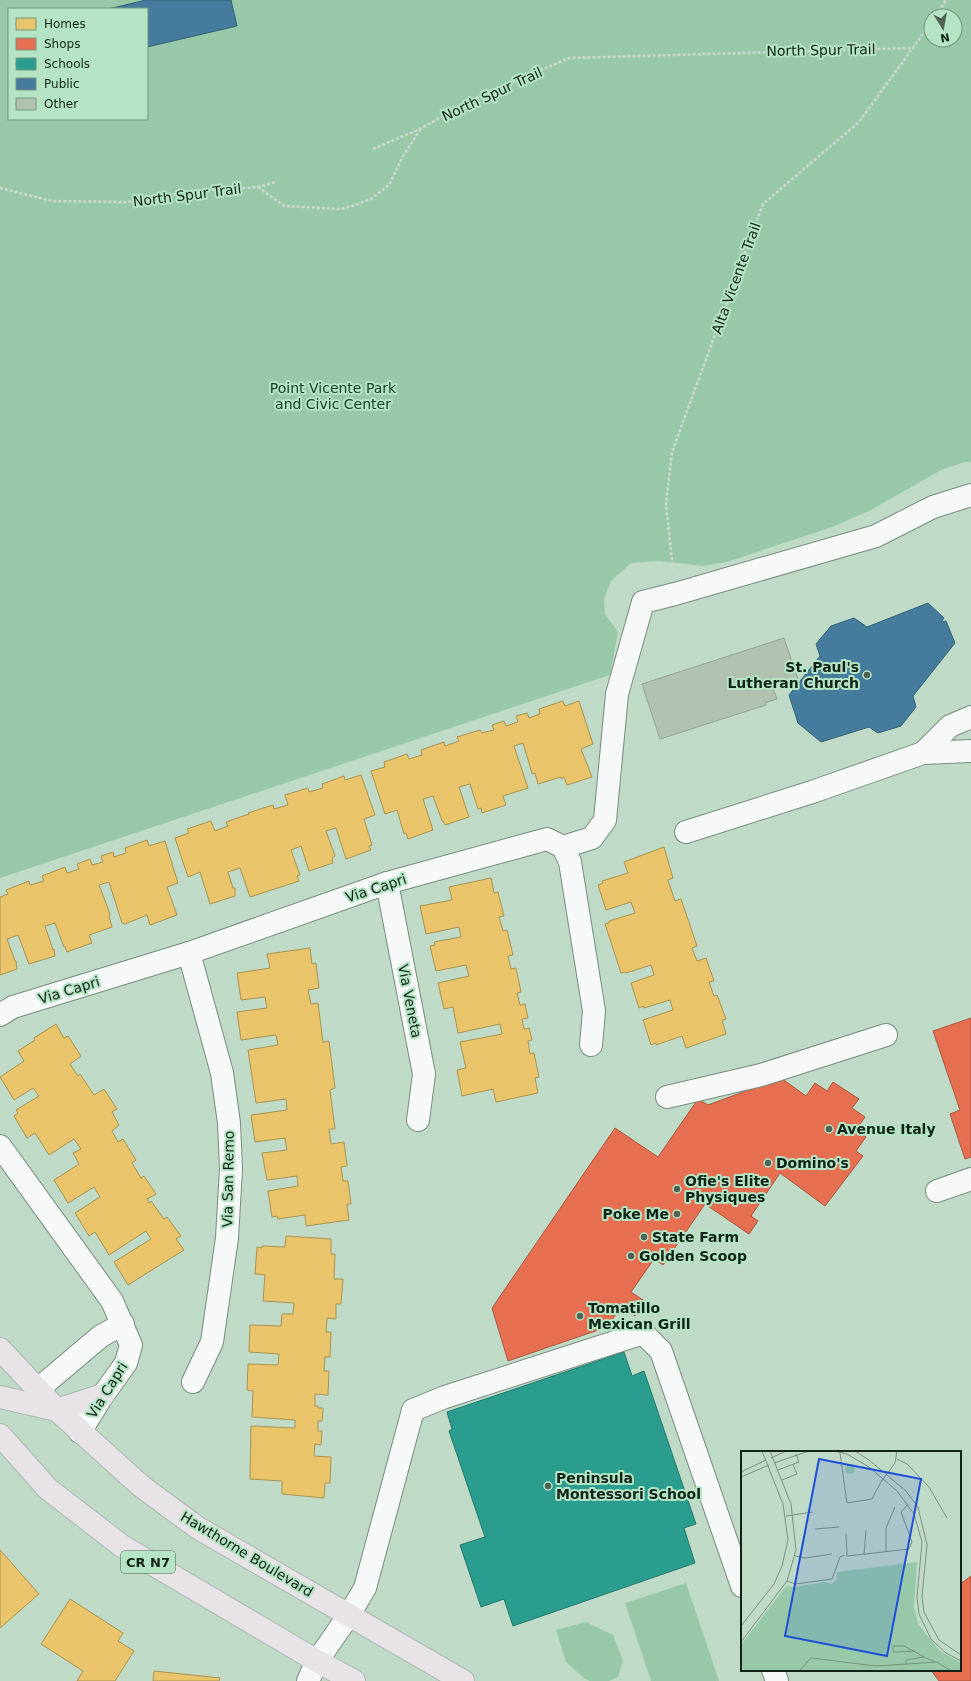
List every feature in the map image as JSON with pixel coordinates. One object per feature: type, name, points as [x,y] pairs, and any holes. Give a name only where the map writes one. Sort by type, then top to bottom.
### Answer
[{"type":"main road","name":"Hawthorne Boulevard","points":[[0,1349],[37,1390],[80,1432],[141,1486],[198,1528],[463,1681]]},
{"type":"main road","points":[[0,1397],[57,1410],[103,1395]]},
{"type":"main road","name":"CR N7","points":[[0,1435],[48,1489],[122,1546],[317,1661],[354,1681]]},
{"type":"street","points":[[591,1045],[594,1011],[570,862],[563,847],[592,838],[605,820],[617,694],[642,602],[675,594],[876,536],[933,507],[971,495]]},
{"type":"street","points":[[923,753],[950,726],[971,717]]},
{"type":"street","points":[[686,832],[812,792],[923,753],[971,751]]},
{"type":"street","name":"Via Capri","points":[[0,1015],[13,1007],[189,953],[387,884],[547,839],[563,847]]},
{"type":"street","name":"Via Veneta","points":[[387,884],[424,1074],[418,1120]]},
{"type":"street","name":"Via San Remo","points":[[189,953],[222,1073],[229,1123],[231,1169],[227,1238],[212,1342],[193,1382]]},
{"type":"street","points":[[667,1097],[761,1075],[886,1035]]},
{"type":"street","name":"Via Capri","points":[[0,1146],[112,1301],[131,1344],[126,1363],[103,1395],[80,1432]]},
{"type":"street","points":[[937,1191],[971,1179]]},
{"type":"street","points":[[37,1390],[101,1336],[123,1324]]},
{"type":"street","points":[[308,1681],[317,1661],[349,1615],[365,1588],[413,1410],[445,1397],[643,1333],[661,1351],[741,1583]]},
{"type":"street","points":[[773,1671],[777,1681]]},
{"type":"path","name":"Alta Vicente Trail","points":[[675,594],[666,504],[672,452],[763,204],[859,122],[923,35]]},
{"type":"path","name":"North Spur Trail","points":[[0,188],[52,201],[127,202],[193,191],[258,187],[284,206],[341,209],[371,199],[389,186],[403,156],[420,129],[469,101],[569,58],[914,48]]},
{"type":"path","points":[[373,150],[420,129]]},
{"type":"path","points":[[258,187],[276,182]]},
{"type":"green space","name":"Point Vicente Park and Civic Center","points":[[0,0],[971,0],[971,462],[965,462],[941,470],[869,511],[832,527],[727,562],[703,566],[659,561],[631,563],[611,581],[604,599],[605,614],[618,632],[610,675],[0,878]]},
{"type":"green space","points":[[686,1583],[719,1681],[651,1681],[625,1603]]},
{"type":"green space","points":[[586,1622],[613,1635],[623,1660],[618,1677],[609,1681],[590,1681],[585,1679],[566,1662],[556,1630]]},
{"type":"building: Homes","points":[[563,701],[565,706],[579,701],[593,744],[581,749],[592,777],[567,785],[564,777],[538,784],[535,773],[532,774],[523,743],[514,746],[528,788],[503,796],[506,805],[482,813],[481,808],[478,809],[470,784],[459,787],[469,817],[445,825],[442,821],[433,796],[423,799],[433,830],[408,839],[406,833],[404,834],[397,810],[385,814],[371,771],[385,767],[384,762],[407,754],[409,759],[422,755],[421,750],[444,742],[445,746],[459,741],[457,737],[480,730],[482,733],[494,730],[492,725],[504,721],[506,726],[518,722],[516,716],[527,713],[529,718],[540,714],[539,709]]},
{"type":"building: Homes","points":[[361,775],[375,815],[364,819],[372,845],[369,846],[371,850],[346,859],[336,828],[326,831],[335,856],[332,858],[333,863],[309,871],[301,846],[291,850],[300,875],[297,876],[299,881],[250,897],[240,868],[228,872],[233,888],[235,888],[235,896],[210,904],[200,872],[188,877],[175,838],[189,833],[187,829],[211,821],[215,831],[228,826],[226,822],[249,814],[248,813],[273,805],[274,809],[288,805],[285,795],[308,788],[309,792],[323,788],[322,784],[344,776],[345,780]]},
{"type":"building: Homes","points":[[147,840],[149,846],[165,841],[178,883],[167,887],[177,915],[150,925],[147,915],[125,924],[122,923],[109,882],[99,885],[109,911],[112,927],[89,935],[92,943],[67,952],[55,923],[45,926],[53,950],[54,949],[55,956],[29,964],[18,935],[7,939],[16,961],[17,969],[0,975],[0,897],[8,894],[6,890],[29,881],[30,885],[44,881],[42,876],[65,867],[67,873],[79,869],[77,864],[90,859],[92,865],[103,862],[101,856],[113,852],[114,857],[126,853],[125,848]]},
{"type":"building: Homes","points":[[664,847],[673,878],[668,880],[675,901],[681,899],[697,946],[692,948],[697,961],[706,958],[714,981],[709,982],[714,996],[717,995],[726,1019],[722,1020],[726,1034],[686,1048],[682,1036],[656,1045],[656,1043],[651,1045],[643,1020],[673,1010],[670,1000],[644,1008],[643,1006],[639,1008],[631,983],[654,975],[651,965],[626,973],[621,973],[605,924],[609,923],[609,921],[635,913],[631,902],[606,910],[598,885],[603,883],[602,881],[628,873],[624,862]]},
{"type":"building: Homes","points":[[491,878],[494,893],[498,892],[504,916],[499,917],[503,931],[507,930],[513,955],[508,956],[511,969],[516,968],[521,992],[517,993],[520,1005],[525,1004],[528,1018],[522,1019],[524,1029],[529,1028],[532,1040],[528,1041],[530,1054],[534,1053],[539,1077],[535,1078],[538,1093],[496,1102],[493,1089],[462,1096],[457,1070],[466,1068],[460,1042],[502,1034],[500,1024],[458,1033],[453,1007],[444,1009],[438,983],[469,976],[466,965],[436,971],[430,946],[435,945],[434,942],[461,937],[459,927],[426,934],[420,906],[452,900],[449,887]]},
{"type":"building: Homes","points":[[310,948],[312,964],[316,963],[319,988],[308,990],[311,1004],[318,1003],[323,1042],[329,1041],[335,1088],[330,1090],[335,1129],[329,1129],[331,1144],[344,1142],[347,1166],[341,1167],[343,1181],[348,1181],[351,1204],[347,1204],[349,1220],[306,1226],[305,1215],[278,1219],[277,1216],[272,1217],[268,1191],[298,1186],[297,1176],[267,1180],[262,1153],[287,1150],[285,1138],[255,1142],[251,1115],[287,1110],[286,1099],[256,1103],[248,1050],[278,1045],[276,1035],[241,1040],[237,1012],[267,1008],[265,997],[241,1000],[237,973],[270,968],[267,954]]},
{"type":"building: Homes","points":[[56,1024],[64,1038],[68,1036],[81,1056],[70,1064],[78,1076],[80,1074],[94,1095],[104,1089],[117,1109],[112,1112],[119,1125],[112,1131],[118,1142],[123,1139],[136,1160],[132,1163],[141,1178],[144,1176],[156,1194],[147,1199],[149,1203],[151,1201],[164,1219],[167,1217],[181,1236],[176,1239],[184,1250],[128,1285],[114,1262],[151,1239],[146,1231],[109,1255],[95,1232],[89,1236],[75,1213],[100,1197],[94,1187],[68,1203],[54,1180],[79,1164],[73,1153],[81,1149],[74,1139],[49,1155],[35,1133],[27,1138],[14,1116],[18,1113],[16,1110],[39,1096],[33,1088],[14,1100],[0,1077],[24,1061],[18,1051],[35,1040],[34,1038]]},
{"type":"building: Homes","points":[[286,1236],[331,1239],[331,1254],[335,1254],[334,1279],[343,1279],[341,1304],[336,1304],[336,1319],[327,1318],[326,1332],[331,1332],[330,1357],[325,1357],[324,1371],[329,1371],[328,1395],[315,1394],[315,1406],[318,1406],[318,1408],[323,1408],[322,1421],[318,1421],[318,1431],[322,1431],[321,1445],[315,1444],[314,1456],[331,1457],[330,1483],[325,1483],[324,1498],[282,1494],[282,1481],[250,1479],[251,1426],[295,1428],[295,1420],[252,1417],[253,1391],[247,1390],[248,1364],[278,1365],[279,1354],[249,1352],[250,1325],[281,1326],[282,1314],[293,1314],[294,1303],[263,1301],[265,1275],[255,1274],[257,1247],[285,1247]]},
{"type":"building: Homes","points":[[0,1550],[39,1594],[0,1628]]},
{"type":"building: Homes","points":[[70,1599],[123,1633],[118,1641],[134,1651],[115,1681],[77,1681],[83,1671],[41,1644]]},
{"type":"building: Homes","points":[[154,1671],[220,1678],[219,1681],[153,1681]]},
{"type":"building: Shops","points":[[971,1018],[971,1157],[965,1159],[950,1114],[960,1110],[933,1031]]},
{"type":"building: Shops","points":[[781,1078],[806,1096],[815,1083],[827,1091],[833,1082],[859,1099],[852,1108],[865,1117],[856,1130],[866,1137],[856,1151],[863,1156],[825,1206],[780,1173],[751,1216],[758,1221],[749,1234],[705,1204],[663,1265],[654,1259],[631,1292],[646,1302],[635,1316],[621,1307],[607,1327],[508,1361],[492,1308],[615,1128],[658,1157],[698,1099],[708,1105]]},
{"type":"building: Shops","points":[[971,1576],[971,1681],[939,1681],[932,1671],[961,1671],[961,1583]]},
{"type":"building: Schools","points":[[624,1352],[632,1376],[644,1371],[696,1524],[684,1528],[695,1563],[513,1626],[504,1599],[481,1607],[460,1545],[485,1537],[449,1431],[452,1429],[447,1412]]},
{"type":"building: Public","points":[[146,0],[231,0],[237,26],[148,47],[148,8],[112,8]]},
{"type":"building: Public","name":"St. Paul's Lutheran Church","points":[[928,603],[944,618],[941,622],[946,621],[955,643],[913,696],[916,707],[901,726],[878,733],[869,727],[821,742],[798,723],[789,695],[820,656],[816,644],[831,626],[854,618],[867,627]]},
{"type":"building: Other","points":[[784,638],[798,679],[773,688],[777,699],[765,703],[766,705],[660,739],[642,684]]},
{"type":"place","name":"St. Paul's Lutheran Church","points":[[867,675]]},
{"type":"place","name":"Avenue Italy","points":[[829,1129]]},
{"type":"place","name":"Domino's","points":[[768,1163]]},
{"type":"place","name":"Ofie's Elite Physiques","points":[[677,1189]]},
{"type":"place","name":"Poke Me","points":[[677,1214]]},
{"type":"place","name":"State Farm","points":[[644,1237]]},
{"type":"place","name":"Golden Scoop","points":[[631,1256]]},
{"type":"place","name":"Tomatillo Mexican Grill","points":[[580,1316]]},
{"type":"place","name":"Peninsula Montessori School","points":[[548,1486]]}]
